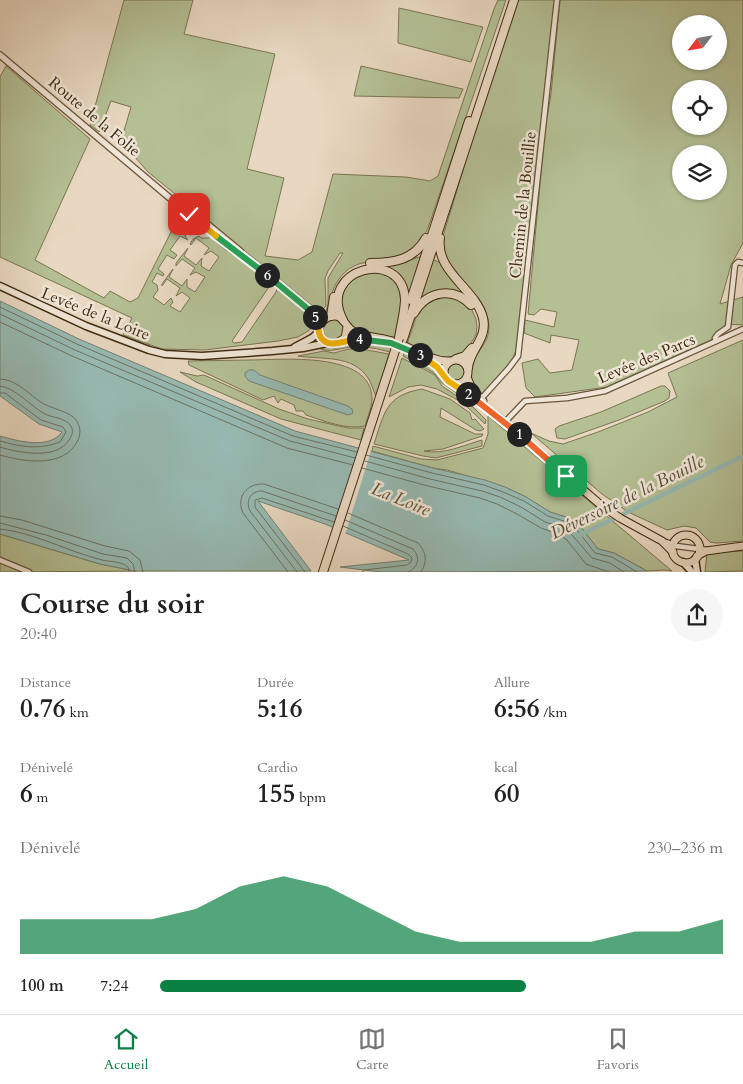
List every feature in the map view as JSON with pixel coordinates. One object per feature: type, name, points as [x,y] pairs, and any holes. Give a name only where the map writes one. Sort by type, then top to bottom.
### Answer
[{"type":"highway","points":[[328,572],[435,223],[509,0]]},
{"type":"highway","points":[[408,326],[514,0]]},
{"type":"highway","points":[[444,214],[439,241],[440,253],[451,272],[479,308],[484,323],[481,341],[470,357],[467,373]]},
{"type":"highway","points":[[329,317],[334,294],[342,277],[361,265],[392,263],[406,258],[423,244],[435,223]]},
{"type":"highway","points":[[345,323],[340,314],[338,300],[339,292],[345,282],[360,270],[380,268],[397,279],[403,291],[404,305],[401,338]]},
{"type":"highway","points":[[401,338],[416,310],[429,297],[446,292],[455,294],[464,298],[472,305],[478,316],[479,332],[469,352],[461,358],[453,360]]},
{"type":"highway","points":[[323,572],[370,435]]},
{"type":"main road","name":"Levée de la Loire","points":[[0,286],[86,326],[157,352],[184,356],[289,350],[327,343]]},
{"type":"main road","points":[[289,350],[302,344],[319,330],[323,321],[329,317],[340,317],[356,332],[408,346],[436,360],[463,362],[470,386],[505,422],[602,506],[667,544],[674,545]]},
{"type":"main road","points":[[342,341],[347,335],[345,323]]},
{"type":"main road","points":[[319,330],[320,337],[327,343],[335,344],[342,341],[360,339],[391,343],[406,349],[437,367],[448,381],[505,422]]},
{"type":"main road","points":[[444,375],[444,367],[453,360]]},
{"type":"main road","points":[[454,384],[462,382],[467,373]]},
{"type":"main road","points":[[638,528],[666,538],[674,545],[677,558],[692,572]]},
{"type":"main road","points":[[674,545],[685,535],[692,536],[701,544],[730,548]]},
{"type":"main road","points":[[697,541],[697,572]]},
{"type":"main road","points":[[683,562],[690,562],[697,555],[705,551],[743,546]]},
{"type":"street","name":"Chemin de la Bouillie","points":[[481,399],[518,356],[557,0]]},
{"type":"street","name":"Route de la Folie","points":[[0,55],[172,198],[220,234],[255,266],[308,309],[318,322],[319,330]]},
{"type":"street","points":[[728,327],[735,265],[738,262],[743,263]]},
{"type":"street","name":"Route de la Folie","points":[[308,309],[329,317]]},
{"type":"street","points":[[716,341],[715,338],[718,334],[728,327],[743,329]]},
{"type":"street","name":"Levée des Parcs","points":[[505,422],[525,401],[567,398],[605,391],[743,329]]},
{"type":"street","points":[[674,545],[697,555]]},
{"type":"street","points":[[0,560],[29,572]]},
{"type":"green space","points":[[124,0],[193,0],[184,34],[275,54],[247,169],[284,178],[265,256],[298,260],[312,252],[333,174],[406,177],[430,181],[438,176],[494,9],[498,0],[506,0],[428,228],[415,248],[397,258],[367,262],[354,266],[342,275],[336,283],[332,292],[329,309],[325,315],[328,304],[328,278],[343,253],[340,253],[325,278],[326,306],[320,312],[148,172],[121,141],[131,107],[111,101],[99,132],[90,125]]},
{"type":"green space","points":[[518,0],[555,0],[516,350],[512,361],[482,394],[475,390],[470,381],[475,358],[488,336],[487,316],[476,297],[453,271],[448,262],[444,252],[443,236],[497,58]]},
{"type":"green space","points":[[560,0],[743,0],[743,243],[731,265],[720,304],[743,297],[743,325],[726,324],[711,340],[607,387],[535,397],[526,388],[522,363],[538,359],[550,373],[572,370],[579,340],[551,335],[550,343],[524,333],[525,320],[554,327],[557,312],[541,309],[534,315],[528,314],[545,130],[551,94]]},
{"type":"green space","points":[[399,8],[483,27],[471,62],[398,43]]},
{"type":"green space","points":[[6,66],[90,139],[35,260],[104,298],[110,291],[130,302],[138,298],[180,214],[171,205],[173,203],[201,228],[198,232],[191,235],[187,233],[185,236],[188,240],[180,236],[170,250],[177,255],[174,259],[167,255],[158,269],[164,274],[163,276],[157,273],[152,282],[157,285],[158,290],[153,297],[164,305],[171,298],[173,302],[170,306],[180,312],[190,298],[182,292],[176,296],[180,288],[167,279],[162,286],[162,284],[173,269],[169,277],[182,286],[187,279],[187,287],[195,292],[205,277],[196,272],[190,275],[195,268],[182,259],[176,266],[176,263],[188,248],[184,256],[196,265],[202,258],[201,266],[209,271],[219,257],[211,251],[204,255],[209,248],[196,238],[190,244],[193,239],[199,236],[201,238],[208,238],[211,235],[271,284],[232,341],[234,343],[242,342],[277,289],[304,309],[314,326],[298,337],[278,341],[205,350],[162,349],[123,335],[132,318],[0,257],[0,77]]},
{"type":"green space","points":[[361,66],[463,89],[459,98],[354,96]]},
{"type":"green space","points":[[421,257],[408,300],[390,269],[383,266],[394,265]]},
{"type":"green space","points":[[432,259],[441,263],[470,300],[451,291],[418,303]]},
{"type":"green space","points":[[371,271],[381,273],[394,280],[401,295],[400,313],[394,339],[356,330],[350,326],[343,313],[341,299],[346,285],[354,277]]},
{"type":"green space","points":[[433,297],[458,297],[471,308],[476,319],[476,335],[462,354],[444,358],[407,344],[419,309]]},
{"type":"green space","points":[[333,319],[341,322],[344,330],[341,338],[333,341],[325,338],[322,330],[325,322]]},
{"type":"green space","points":[[743,340],[743,541],[710,542],[696,528],[684,526],[667,530],[628,512],[602,494],[531,433],[549,441],[563,444],[648,412],[677,397],[668,373]]},
{"type":"green space","points":[[348,342],[376,343],[392,346],[390,352],[363,347],[332,350],[318,348],[327,346],[338,348]]},
{"type":"green space","points":[[348,349],[389,354],[376,397],[368,378],[354,365],[336,360],[298,356],[324,351],[334,353]]},
{"type":"green space","points":[[405,350],[440,374],[444,382],[476,403],[474,405],[442,383],[434,373],[403,356]]},
{"type":"green space","points":[[402,358],[435,375],[442,386],[473,407],[486,420],[485,424],[463,403],[437,389],[421,385],[408,387],[389,397]]},
{"type":"green space","points":[[281,359],[322,361],[341,365],[357,372],[368,383],[372,399],[365,426],[350,427],[320,420],[306,415],[303,411],[296,411],[294,405],[281,399],[278,403],[274,396],[263,400],[189,365],[188,361]]},
{"type":"green space","points":[[456,362],[462,365],[465,371],[462,377],[456,380],[450,377],[447,371],[450,365]]},
{"type":"green space","points":[[180,372],[197,376],[204,375],[279,409],[308,419],[348,428],[364,428],[361,440],[281,419],[196,382]]},
{"type":"green space","points":[[661,386],[665,386],[670,391],[669,398],[665,401],[565,439],[557,438],[555,429],[559,426],[601,412]]},
{"type":"green space","points":[[422,389],[450,399],[470,413],[472,420],[475,419],[484,429],[476,430],[441,408],[440,417],[475,434],[483,434],[482,436],[443,449],[424,451],[446,451],[482,440],[482,446],[436,458],[374,444],[388,407],[401,396]]},
{"type":"green space","points":[[488,416],[672,571],[647,571],[614,553],[598,549],[580,526],[566,517],[550,512],[505,487],[372,451],[373,446],[421,459],[437,460],[483,448],[488,434]]},
{"type":"green space","points":[[0,534],[100,564],[135,571],[0,572]]},
{"type":"green space","points":[[743,551],[743,571],[705,572],[707,553]]},
{"type":"water","name":"La Loire","points":[[0,301],[79,339],[295,431],[485,480],[505,487],[550,512],[566,517],[580,526],[598,549],[614,553],[647,571],[381,572],[340,567],[409,560],[325,524],[258,501],[311,571],[135,571],[100,564],[0,534],[0,436],[33,443],[49,441],[56,438],[62,432],[39,424],[0,396]]},
{"type":"water","points":[[249,370],[254,370],[260,375],[348,406],[352,409],[353,413],[348,415],[249,381],[245,373]]},
{"type":"pier","points":[[359,445],[372,448],[345,535],[332,529]]},
{"type":"waterway","name":"Déversoire de la Bouille","points":[[580,535],[743,456]]},
{"type":"route","points":[[189,214],[308,309],[318,322],[320,337],[327,343],[339,344],[350,339],[375,340],[391,343],[414,352],[441,370],[448,381],[459,387],[505,422],[566,476]]}]
